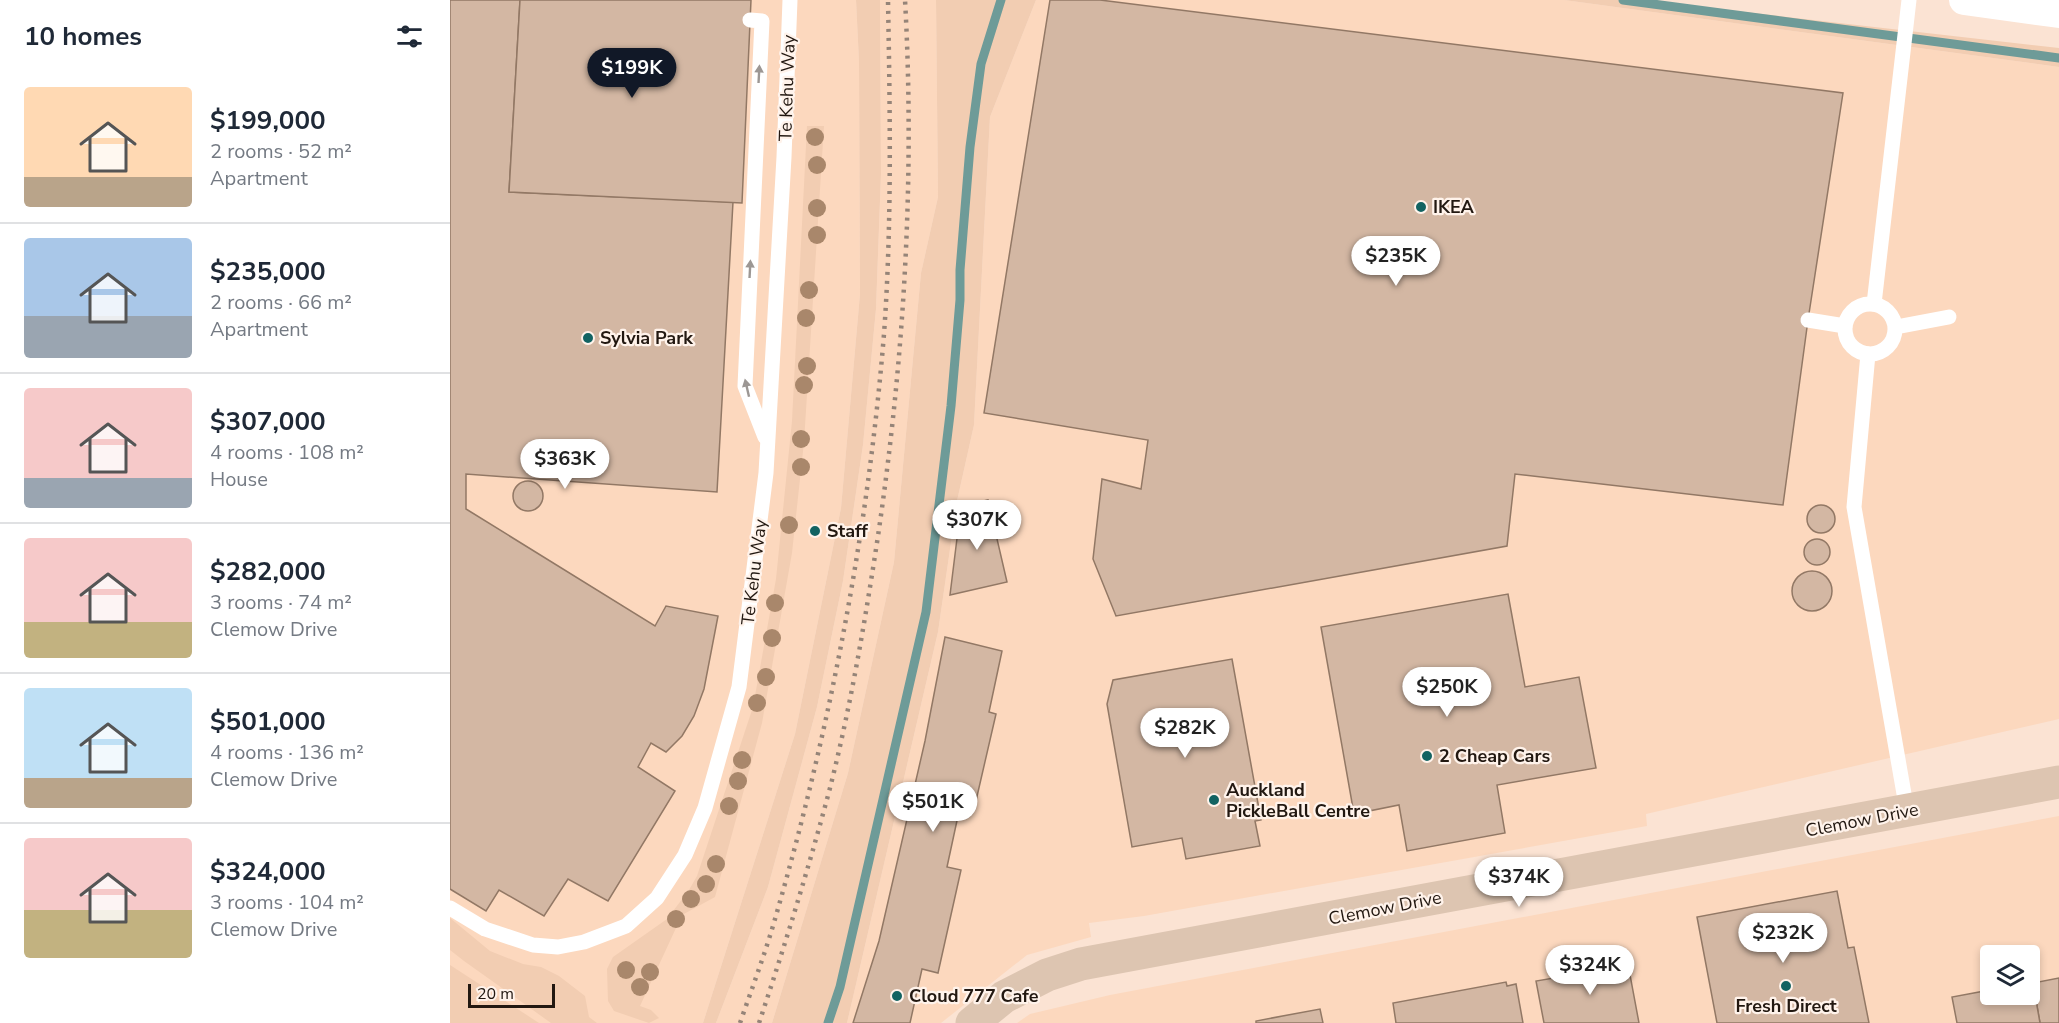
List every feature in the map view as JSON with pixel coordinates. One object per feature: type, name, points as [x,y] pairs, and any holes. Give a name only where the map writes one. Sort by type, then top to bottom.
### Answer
[{"type":"main road","name":"Clemow Drive","points":[[972,1023],[1004,997],[1047,975],[1081,964],[2059,782]]},
{"type":"street","points":[[1964,0],[2059,13]]},
{"type":"lane","name":"Te Kehu Way","points":[[450,908],[485,929],[533,945],[558,947],[584,942],[626,926],[657,898],[685,855],[705,808],[740,687],[766,472],[784,168],[790,0]]},
{"type":"lane","points":[[1874,304],[1909,0]]},
{"type":"lane","points":[[750,21],[762,21],[748,171],[745,386],[767,443]]},
{"type":"lane","points":[[1874,304],[1882,306],[1889,312],[1896,327],[1895,336],[1885,350],[1868,354],[1854,348],[1849,341],[1845,326],[1852,311],[1859,306],[1874,304]]},
{"type":"lane","points":[[1896,327],[1949,318]]},
{"type":"lane","points":[[1808,320],[1845,326]]},
{"type":"lane","points":[[1868,354],[1854,507],[1907,811]]},
{"type":"shaded area","points":[[450,0],[856,0],[859,62],[860,294],[841,508],[795,734],[703,1023],[538,1023],[450,967]]},
{"type":"shaded area","points":[[856,0],[880,0],[881,174],[876,309],[863,445],[843,581],[817,707],[768,887],[716,1023],[703,1023],[795,734],[841,508],[860,294],[859,62]]},
{"type":"shaded area","points":[[880,0],[936,0],[938,197],[921,273],[894,562],[848,773],[772,1023],[716,1023],[768,887],[817,707],[843,581],[863,445],[876,309],[881,174]]},
{"type":"shaded area","points":[[936,0],[1036,0],[990,117],[974,425],[957,501],[938,632],[847,1023],[772,1023],[848,773],[894,562],[921,273],[938,197]]},
{"type":"shaded area","points":[[1036,0],[1564,0],[2059,67],[2059,719],[1646,814],[1647,826],[1144,916],[1089,923],[1091,937],[1027,955],[941,1023],[847,1023],[938,632],[957,501],[974,425],[990,117]]},
{"type":"shaded area","points":[[1564,0],[1639,0],[2059,48],[2059,67]]},
{"type":"shaded area","points":[[807,126],[824,126],[804,442],[792,553],[762,723],[715,897],[682,915],[640,1006],[651,1010],[659,1018],[649,1023],[614,1011],[608,1001],[607,969],[613,957],[667,919],[697,876],[753,707],[776,579],[792,421]]},
{"type":"shaded area","points":[[2059,816],[2059,1023],[1017,1023],[1030,1014],[1110,995]]},
{"type":"shaded area","points":[[450,918],[490,951],[523,964],[541,967],[559,976],[585,996],[589,1017],[597,1023],[551,1023],[464,961],[450,950]]},
{"type":"shaded area","points":[[450,965],[539,1023],[450,1023]]},
{"type":"building","name":"Sylvia Park","points":[[450,0],[520,0],[509,192],[733,202],[717,492],[466,474],[466,509],[655,626],[666,606],[718,616],[704,689],[694,716],[682,736],[666,752],[651,743],[638,767],[675,791],[608,901],[568,879],[544,916],[499,890],[486,911],[450,889]]},
{"type":"building","points":[[520,0],[751,0],[742,203],[509,192]]},
{"type":"building","name":"IKEA","points":[[1050,0],[1100,0],[1843,93],[1808,320],[1783,505],[1515,474],[1507,546],[1116,616],[1093,559],[1102,479],[1141,489],[1148,440],[984,413]]},
{"type":"building","points":[[528,481],[538,486],[543,496],[538,506],[528,511],[518,506],[513,496],[518,486]]},
{"type":"building","points":[[988,500],[1007,582],[950,595],[961,506]]},
{"type":"building","points":[[1821,505],[1831,509],[1835,519],[1831,529],[1821,533],[1811,529],[1807,519],[1811,509]]},
{"type":"building","points":[[1817,539],[1827,542],[1830,552],[1827,562],[1817,565],[1807,562],[1804,552],[1807,542]]},
{"type":"building","points":[[1812,571],[1820,572],[1826,577],[1831,583],[1831,599],[1826,605],[1820,610],[1812,611],[1804,610],[1798,605],[1793,599],[1792,591],[1793,583],[1798,577],[1804,572]]},
{"type":"building","points":[[1508,594],[1525,687],[1579,677],[1596,768],[1497,785],[1505,833],[1407,851],[1399,805],[1354,814],[1321,627]]},
{"type":"building","points":[[945,637],[1002,651],[989,712],[996,714],[975,805],[961,802],[947,867],[961,870],[938,973],[922,969],[910,1023],[853,1023],[879,941],[925,741]]},
{"type":"building","points":[[1232,659],[1261,820],[1255,821],[1260,846],[1186,859],[1182,838],[1132,847],[1107,704],[1113,680]]},
{"type":"building","name":"Fresh Direct","points":[[1837,891],[1848,948],[1854,947],[1869,1023],[1717,1023],[1697,917]]},
{"type":"building","points":[[1603,954],[1606,968],[1628,964],[1639,1023],[1544,1023],[1536,981],[1589,972],[1587,957]]},
{"type":"building","points":[[2059,978],[2059,1023],[2040,1023],[2037,1005],[2040,1005],[2040,982]]},
{"type":"building","points":[[1506,982],[1507,986],[1516,984],[1523,1023],[1396,1023],[1393,1003]]},
{"type":"building","points":[[1980,992],[1980,1005],[2037,1005],[2040,1023],[1957,1023],[1952,997]]},
{"type":"building","points":[[1320,1009],[1323,1023],[1256,1023],[1256,1021]]},
{"type":"waterway","points":[[828,1023],[840,987],[926,612],[951,406],[970,147],[981,64],[1001,0]]},
{"type":"waterway","points":[[1623,0],[2059,58]]},
{"type":"railway","points":[[740,1023],[775,919],[813,775],[844,629],[868,482],[887,292],[890,167],[888,0]]},
{"type":"railway","points":[[759,1023],[830,788],[845,726],[878,536],[895,403],[905,269],[909,134],[905,0]]},
{"type":"place","name":"IKEA","points":[[1421,207]]},
{"type":"place","name":"Sylvia Park","points":[[588,338]]},
{"type":"place","name":"Staff","points":[[815,531]]},
{"type":"place","name":"2 Cheap Cars","points":[[1427,756]]},
{"type":"place","name":"Auckland PickleBall Centre","points":[[1214,800]]},
{"type":"place","name":"Fresh Direct","points":[[1786,986]]},
{"type":"place","name":"Cloud 777 Cafe","points":[[897,996]]}]
